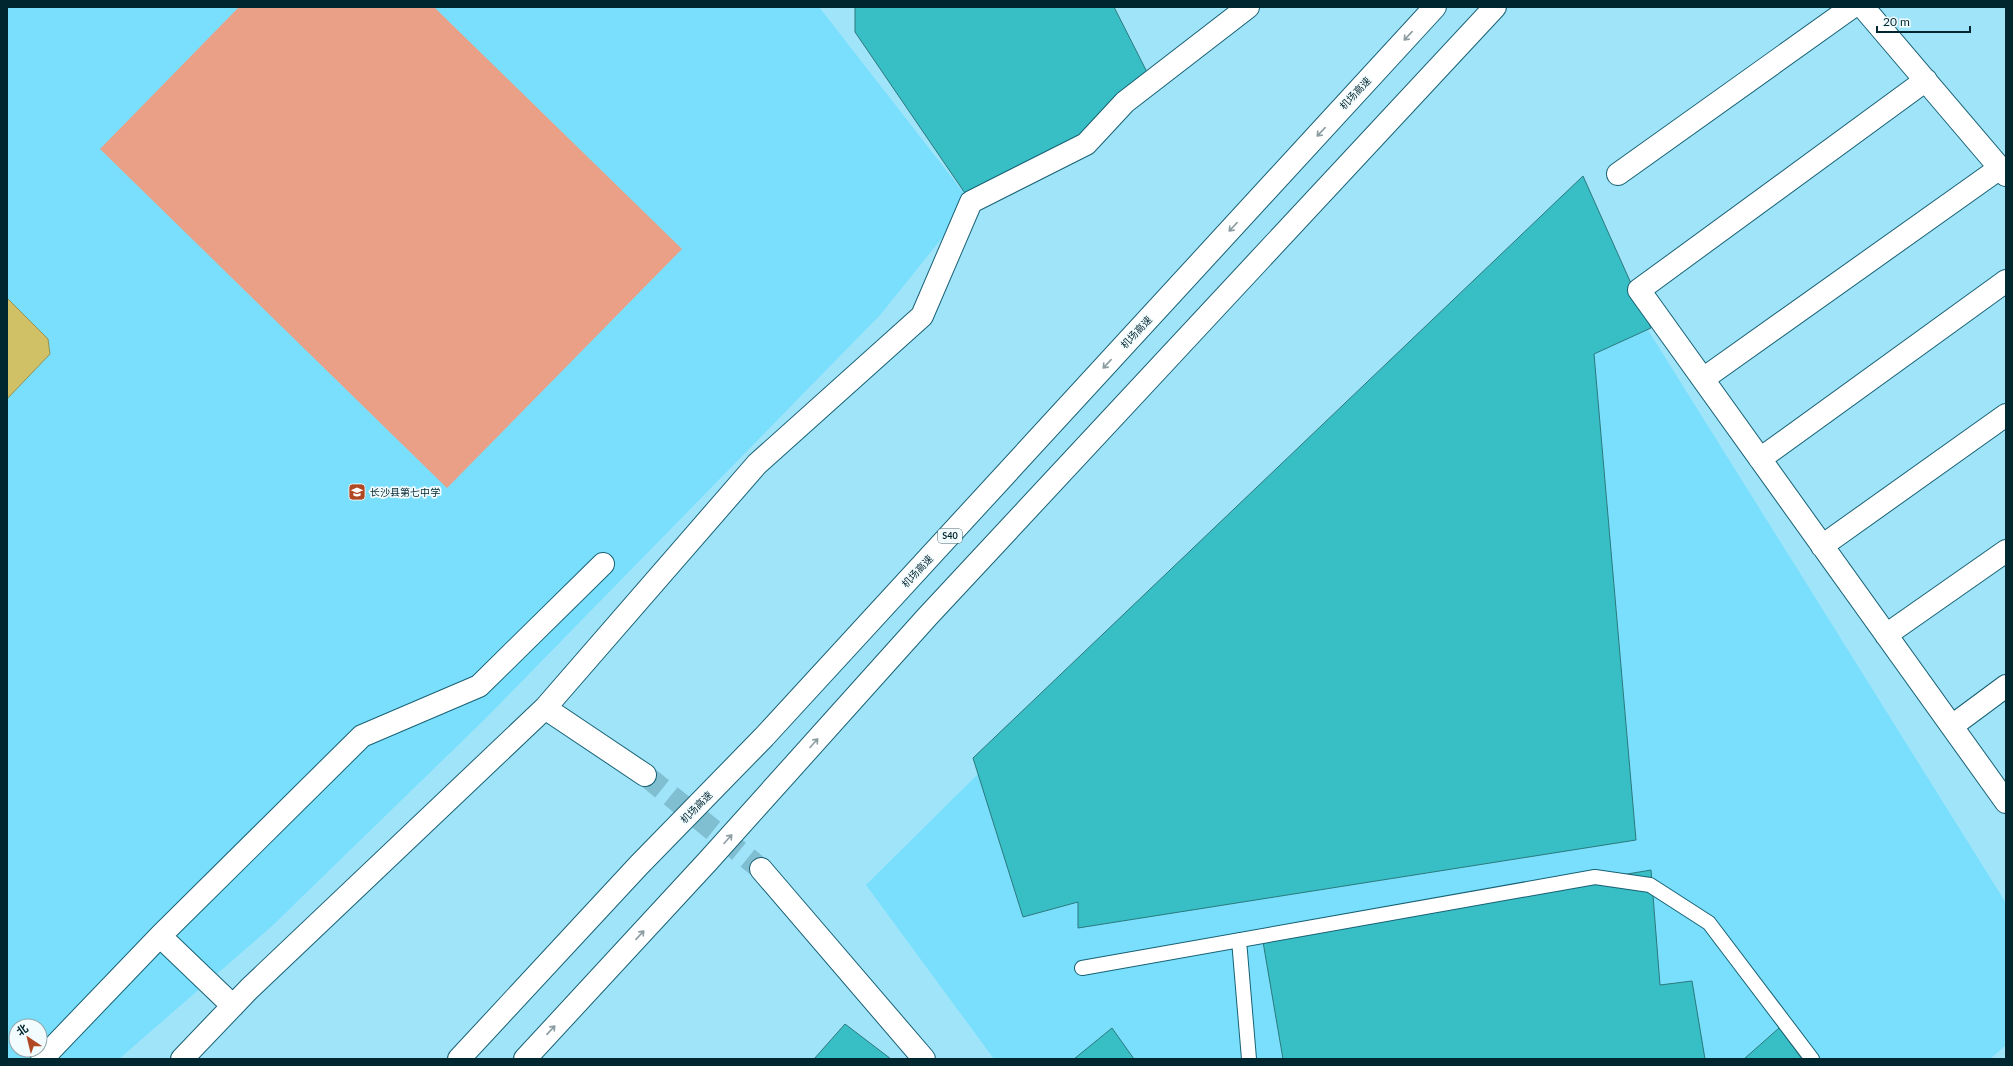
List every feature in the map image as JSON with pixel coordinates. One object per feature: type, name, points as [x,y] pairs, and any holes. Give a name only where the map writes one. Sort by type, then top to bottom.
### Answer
[{"type":"main road","points":[[182,1059],[233,1006],[545,708],[757,464],[922,316],[971,202],[1086,144],[1125,102],[1248,7]]},
{"type":"main road","name":"机场高速","points":[[459,1059],[639,865],[764,737],[1435,7]]},
{"type":"main road","points":[[525,1059],[714,855],[927,617],[1495,7]]},
{"type":"main road","points":[[1618,174],[1852,7]]},
{"type":"main road","points":[[1703,379],[2003,171],[1863,7]]},
{"type":"main road","points":[[1926,80],[1639,290],[2006,801]]},
{"type":"main road","points":[[1760,459],[2006,281]]},
{"type":"main road","points":[[1822,546],[2006,415]]},
{"type":"main road","points":[[1886,635],[2006,551]]},
{"type":"main road","points":[[42,1059],[160,936],[362,736],[479,686],[603,564]]},
{"type":"main road","points":[[1952,726],[2006,686]]},
{"type":"main road","points":[[545,708],[645,775]]},
{"type":"main road","points":[[761,869],[924,1059]]},
{"type":"main road","points":[[160,936],[233,1006]]},
{"type":"lane","points":[[1082,968],[1595,877],[1650,885],[1708,923],[1812,1059]]},
{"type":"lane","points":[[1239,940],[1249,1059]]},
{"type":"shaded area","name":"长沙县第七中学","points":[[7,7],[819,7],[971,202],[881,314],[485,719],[272,926],[119,1059],[7,1059]]},
{"type":"shaded area","points":[[239,7],[434,7],[682,249],[447,488],[100,149]]},
{"type":"shaded area","points":[[1563,194],[2006,903],[2006,1045],[1990,1059],[994,1059],[866,885]]},
{"type":"shaded area","points":[[7,298],[48,339],[50,354],[7,399]]},
{"type":"building","points":[[855,7],[1114,7],[1148,74],[1086,144],[971,202],[855,32]]},
{"type":"building","points":[[1583,176],[1651,328],[1594,354],[1636,840],[1078,928],[1078,902],[1023,917],[973,758]]},
{"type":"building","points":[[1651,870],[1660,985],[1692,981],[1705,1059],[1283,1059],[1262,936]]},
{"type":"building","points":[[845,1024],[891,1059],[814,1059]]},
{"type":"building","points":[[1112,1028],[1134,1059],[1074,1059]]},
{"type":"building","points":[[1779,1028],[1802,1059],[1744,1059]]},
{"type":"tunnel","points":[[645,775],[761,869]]},
{"type":"place","name":"长沙县第七中学","points":[[357,492]]}]
